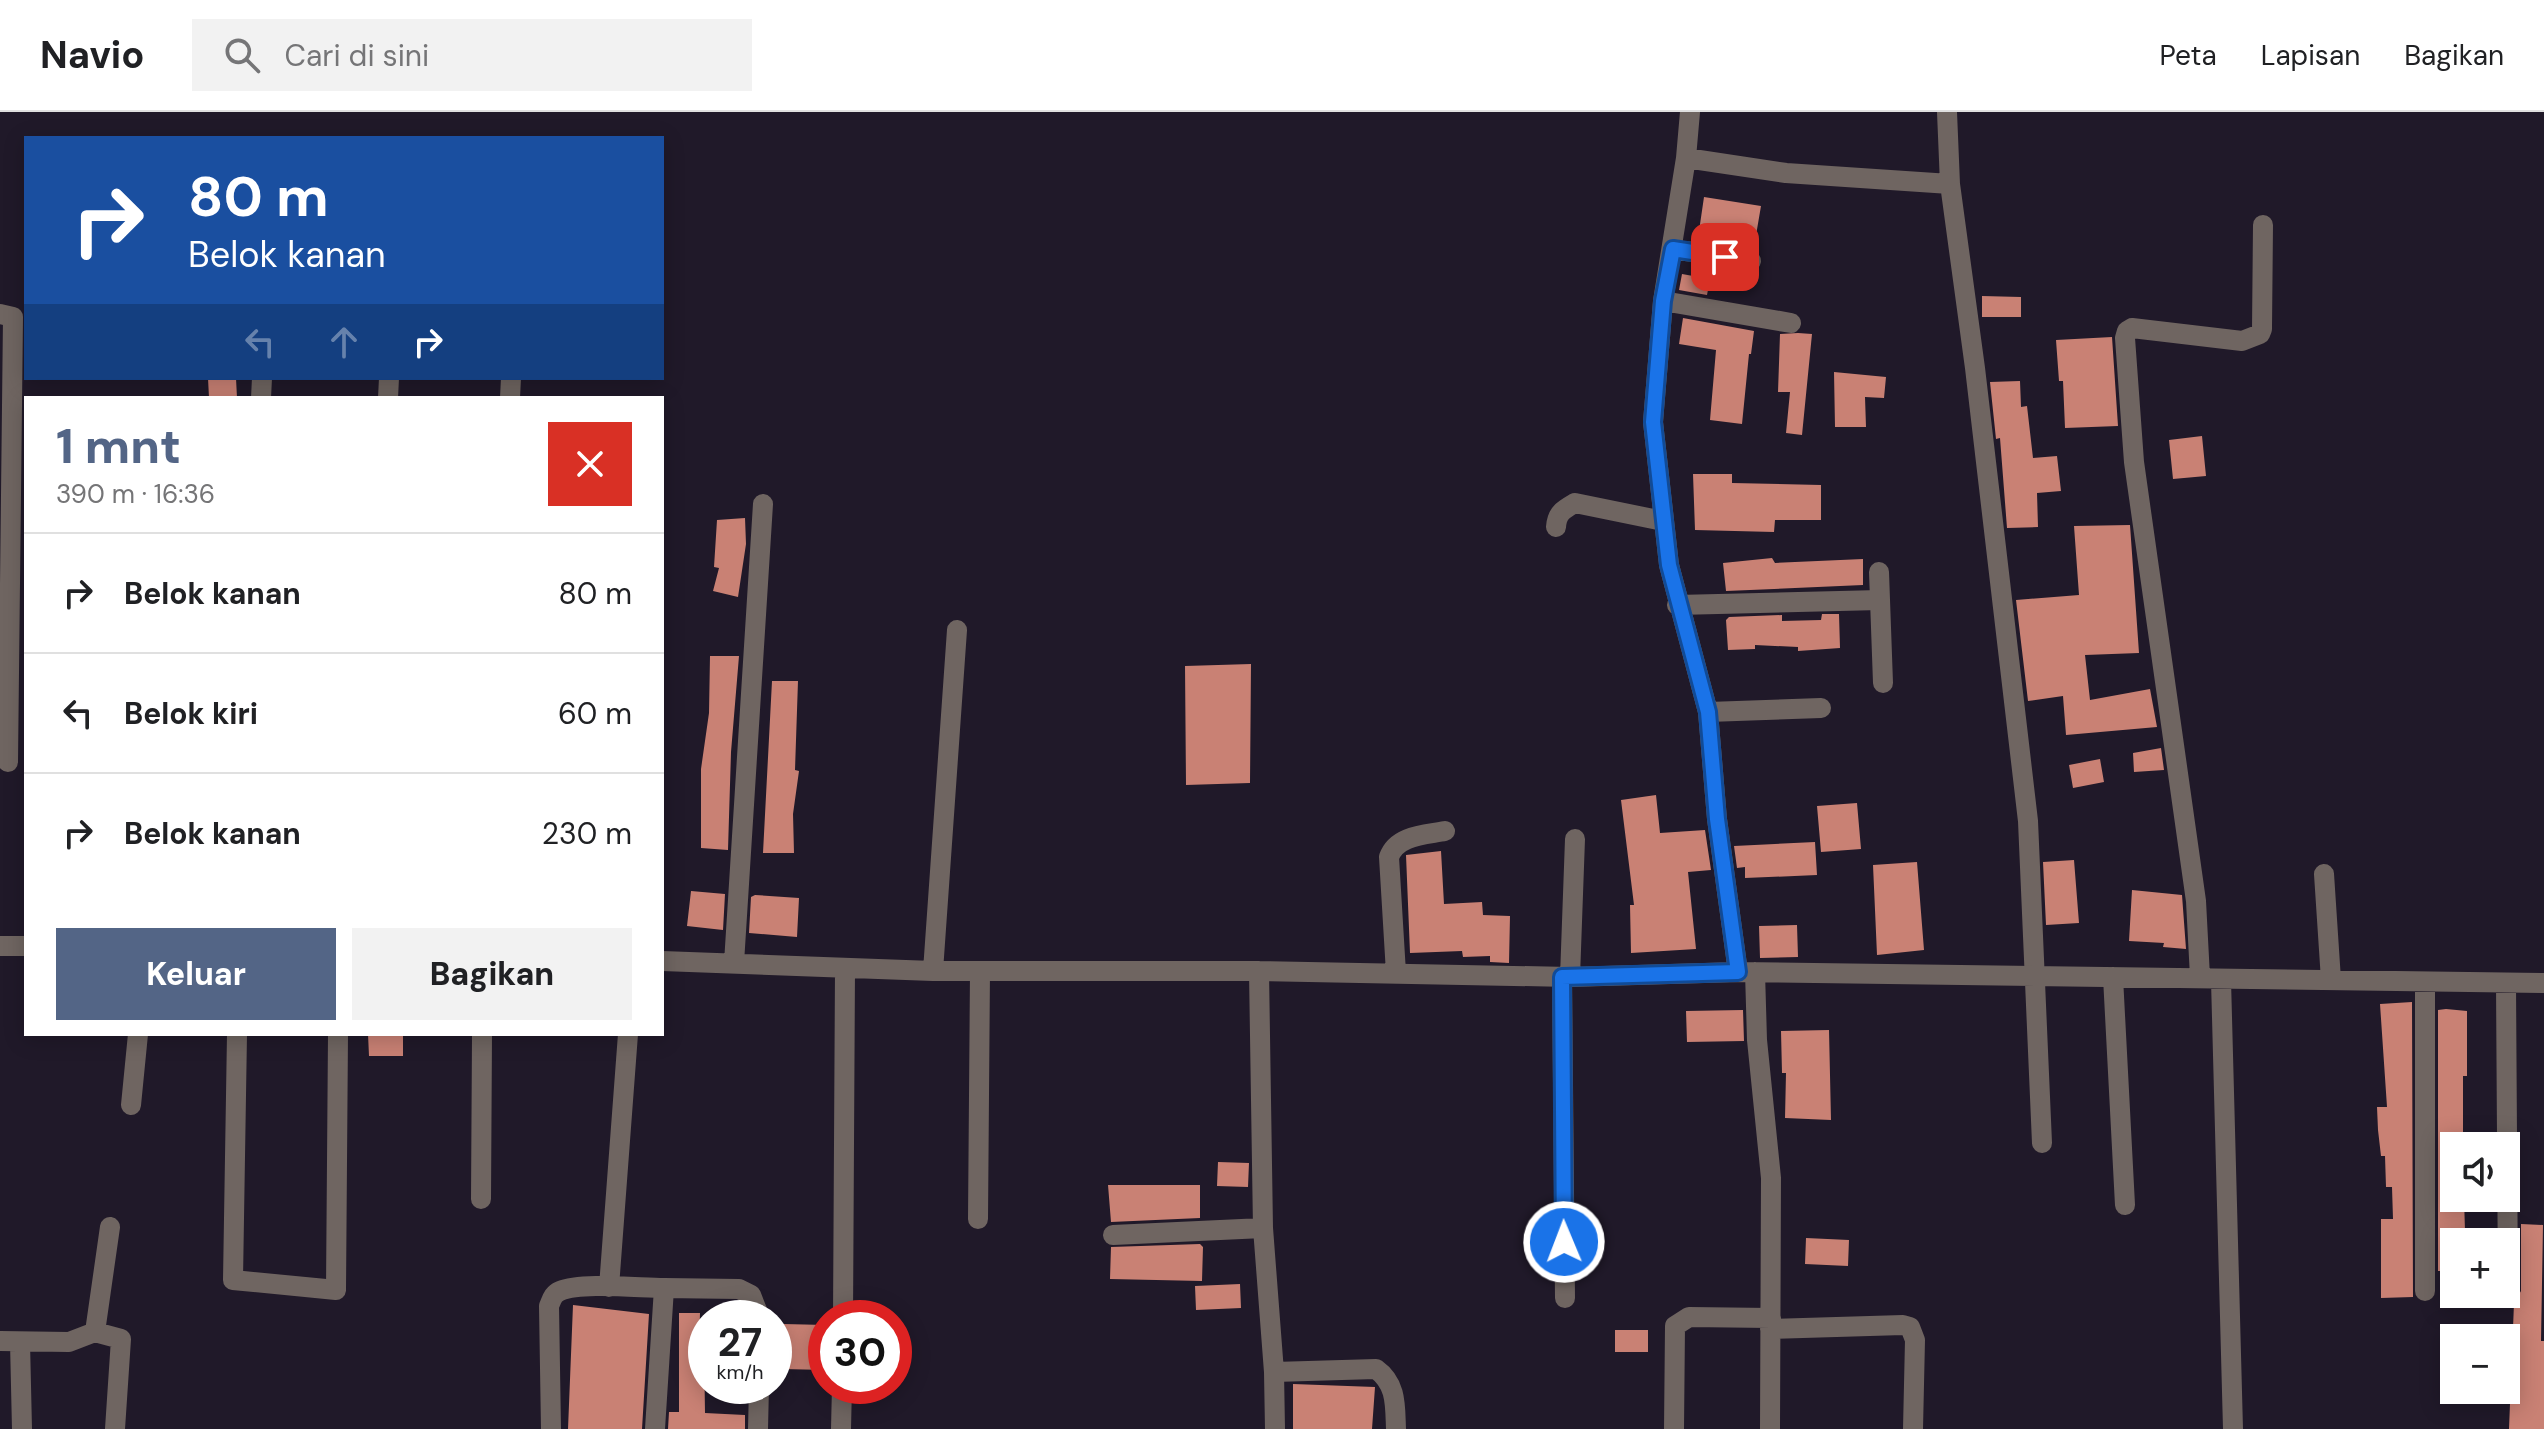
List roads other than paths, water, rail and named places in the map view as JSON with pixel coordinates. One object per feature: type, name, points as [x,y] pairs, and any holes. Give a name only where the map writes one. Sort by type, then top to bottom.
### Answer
[{"type":"street","points":[[1690,112],[1686,158],[1663,301],[1653,422],[1663,521],[1677,605],[1708,712],[1717,819],[1757,1040],[1771,1178],[1770,1429]]},
{"type":"street","points":[[1947,112],[1950,184],[1975,368],[2028,821],[2042,1143]]},
{"type":"street","points":[[1686,158],[1786,173],[1950,184]]},
{"type":"street","points":[[2200,977],[2196,901],[2134,462],[2125,338],[2132,328],[2242,341],[2260,334],[2263,225]]},
{"type":"street","points":[[1673,249],[1751,261]]},
{"type":"street","points":[[1663,301],[1791,323]]},
{"type":"street","points":[[0,314],[13,316],[11,762]]},
{"type":"street","points":[[1556,527],[1562,510],[1575,503],[1663,521]]},
{"type":"street","points":[[734,963],[763,504]]},
{"type":"street","points":[[1879,572],[1883,683]]},
{"type":"street","points":[[1677,605],[1880,600]]},
{"type":"street","points":[[933,971],[957,630]]},
{"type":"street","points":[[1708,712],[1821,708]]},
{"type":"street","points":[[1396,973],[1389,857],[1397,844],[1408,838],[1445,831]]},
{"type":"street","points":[[1565,1298],[1566,977],[1575,839]]},
{"type":"street","points":[[2324,874],[2331,980]]},
{"type":"street","points":[[0,946],[24,946]]},
{"type":"street","points":[[664,961],[933,971],[1259,971],[1566,977],[1746,972],[2544,983]]},
{"type":"street","points":[[843,1300],[845,969]]},
{"type":"street","points":[[978,1219],[980,971]]},
{"type":"street","points":[[1259,971],[1263,1228],[1275,1429]]},
{"type":"street","points":[[2113,977],[2125,1205]]},
{"type":"street","points":[[2221,980],[2233,1429]]},
{"type":"street","points":[[2425,982],[2425,1291]]},
{"type":"street","points":[[2506,983],[2508,1228]]},
{"type":"street","points":[[131,1105],[138,1036]]},
{"type":"street","points":[[237,1036],[233,1280],[336,1290],[338,1036]]},
{"type":"street","points":[[481,1199],[482,1036]]},
{"type":"street","points":[[609,1287],[628,1036]]},
{"type":"street","points":[[95,1332],[110,1227]]},
{"type":"street","points":[[1113,1235],[1263,1228]]},
{"type":"street","points":[[551,1429],[549,1306],[553,1296],[562,1290],[609,1287],[746,1291],[753,1300]]},
{"type":"street","points":[[655,1429],[664,1288]]},
{"type":"street","points":[[1674,1429],[1675,1326],[1689,1317],[1770,1324],[1910,1327],[1915,1340],[1913,1429]]},
{"type":"street","points":[[22,1429],[10,1342],[69,1342],[95,1332],[121,1339],[115,1429]]},
{"type":"street","points":[[1274,1372],[1376,1369],[1384,1375],[1394,1395],[1396,1429]]},
{"type":"street","points":[[758,1429],[759,1404]]},
{"type":"street","points":[[841,1429],[842,1404]]}]
